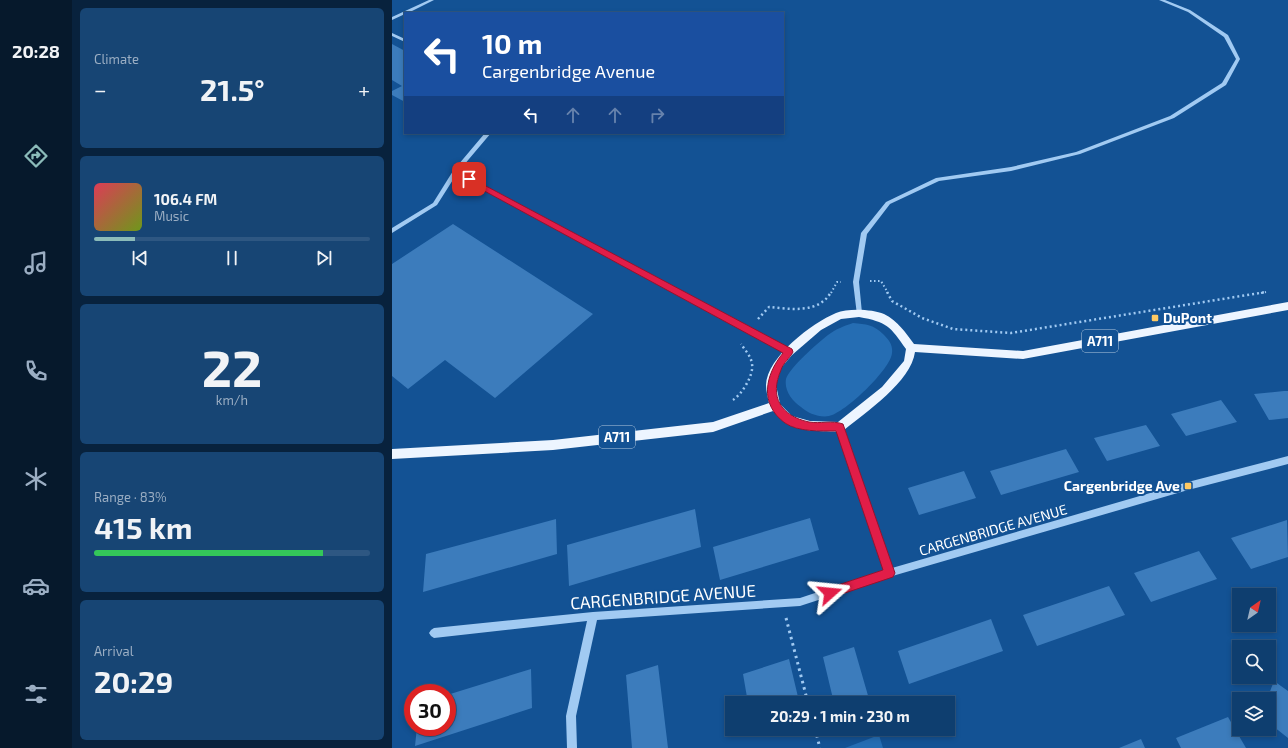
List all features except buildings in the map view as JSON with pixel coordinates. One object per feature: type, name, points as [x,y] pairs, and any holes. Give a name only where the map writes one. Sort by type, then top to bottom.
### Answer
[{"type":"main road","name":"A711","points":[[911,348],[1023,355],[1288,306]]},
{"type":"main road","points":[[859,313],[881,317],[897,328],[911,348],[909,362],[886,390],[840,427],[810,426],[789,420],[775,406],[771,385],[777,366],[789,352],[818,327],[839,316],[859,313]]},
{"type":"main road","name":"A711","points":[[392,454],[553,445],[713,426],[775,406]]},
{"type":"street","points":[[407,12],[432,0]]},
{"type":"street","points":[[859,313],[856,282],[864,233],[888,203],[938,179],[1011,169],[1078,153],[1172,117],[1224,84],[1238,60],[1226,36],[1189,10],[1161,0]]},
{"type":"street","points":[[392,19],[404,13]]},
{"type":"street","points":[[392,34],[404,40]]},
{"type":"street","points":[[392,231],[435,204],[455,172],[487,134]]},
{"type":"street","points":[[455,172],[789,352]]},
{"type":"street","points":[[840,427],[890,573]]},
{"type":"street","name":"CARGENBRIDGE AVENUE","points":[[434,633],[593,616],[800,602],[890,573],[1188,486],[1288,460]]},
{"type":"street","points":[[572,748],[571,716],[593,616]]},
{"type":"path","points":[[729,402],[736,399],[752,368],[749,356],[739,340],[748,330],[769,307],[798,310],[814,306],[830,296],[837,282],[881,281],[892,301],[922,318],[953,329],[1010,333],[1267,292]]},
{"type":"path","points":[[782,603],[806,696]]},
{"type":"path","points":[[817,736],[820,748]]},
{"type":"shaded area","points":[[853,323],[870,326],[883,334],[889,341],[892,348],[890,360],[876,379],[856,399],[836,413],[829,416],[818,416],[810,413],[798,405],[787,391],[786,379],[788,374],[798,362],[824,338],[837,329]]},
{"type":"shaded area","points":[[879,736],[883,748],[845,748]]},
{"type":"place","name":"DuPont","points":[[1155,318]]},
{"type":"place","name":"Cargenbridge Ave","points":[[1188,486]]},
{"type":"route","points":[[469,179],[789,352],[777,366],[771,385],[775,406],[789,420],[810,426],[840,427],[890,573],[830,593]]}]
